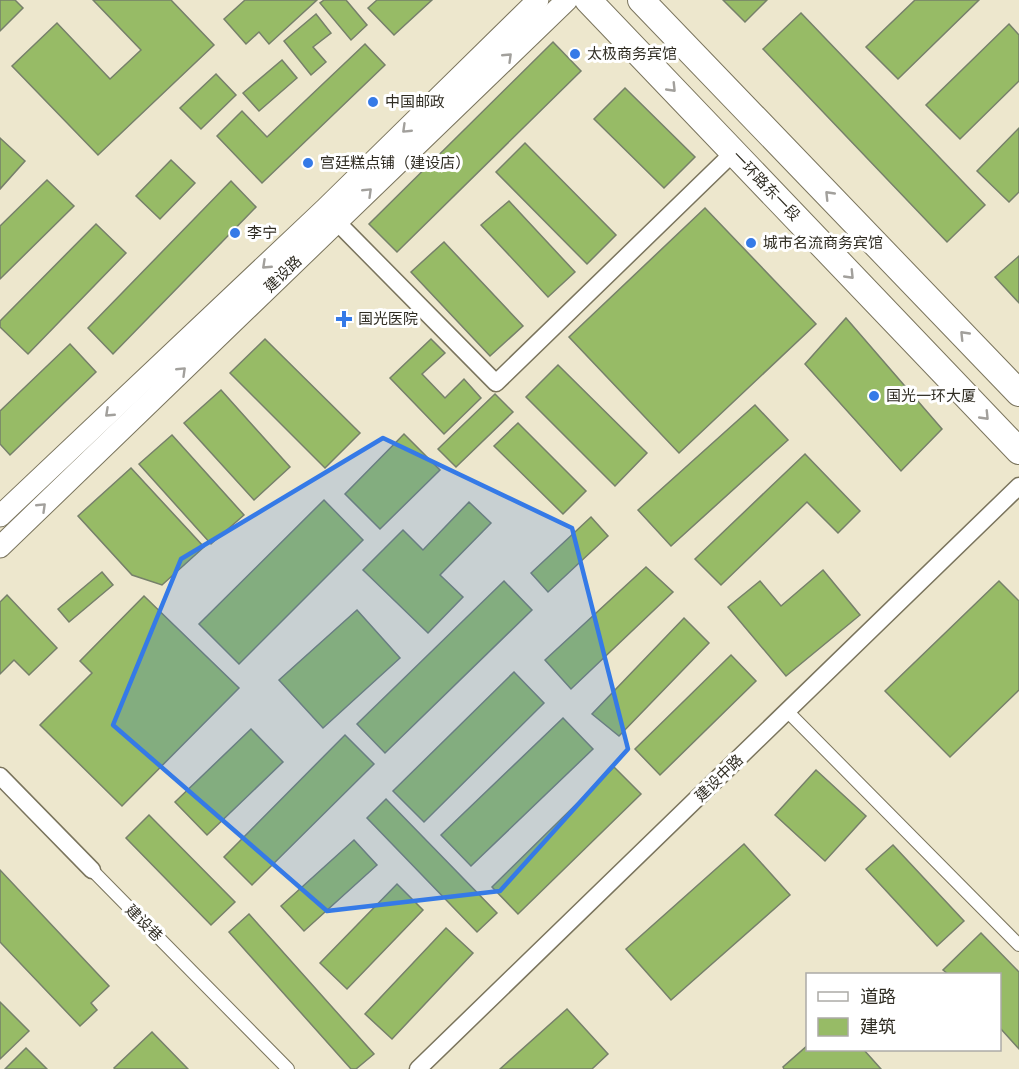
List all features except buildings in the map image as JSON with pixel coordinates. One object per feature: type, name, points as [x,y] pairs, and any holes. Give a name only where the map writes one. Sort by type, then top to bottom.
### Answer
[{"type":"main road","name":"一环路东一段","points":[[588,0],[1019,451]]},
{"type":"main road","points":[[641,0],[1019,393]]},
{"type":"street","name":"建设路","points":[[0,516],[325,209],[538,0]]},
{"type":"street","name":"建设路","points":[[0,547],[567,0]]},
{"type":"street","points":[[337,222],[496,383],[734,152]]},
{"type":"street","name":"建设中路","points":[[418,1069],[1019,486]]},
{"type":"street","points":[[788,712],[1019,945]]},
{"type":"street","name":"建设巷","points":[[0,777],[288,1069]]},
{"type":"highlighted area","points":[[383,438],[572,528],[628,749],[500,891],[327,911],[113,725],[181,559]]},
{"type":"place","name":"太极商务宾馆","points":[[575,54]]},
{"type":"place","name":"中国邮政","points":[[373,102]]},
{"type":"place","name":"宫廷糕点铺（建设店）","points":[[308,163]]},
{"type":"place","name":"李宁","points":[[235,233]]},
{"type":"place","name":"城市名流商务宾馆","points":[[751,243]]},
{"type":"place","name":"国光医院","points":[[344,319]]},
{"type":"place","name":"国光一环大厦","points":[[874,396]]}]
